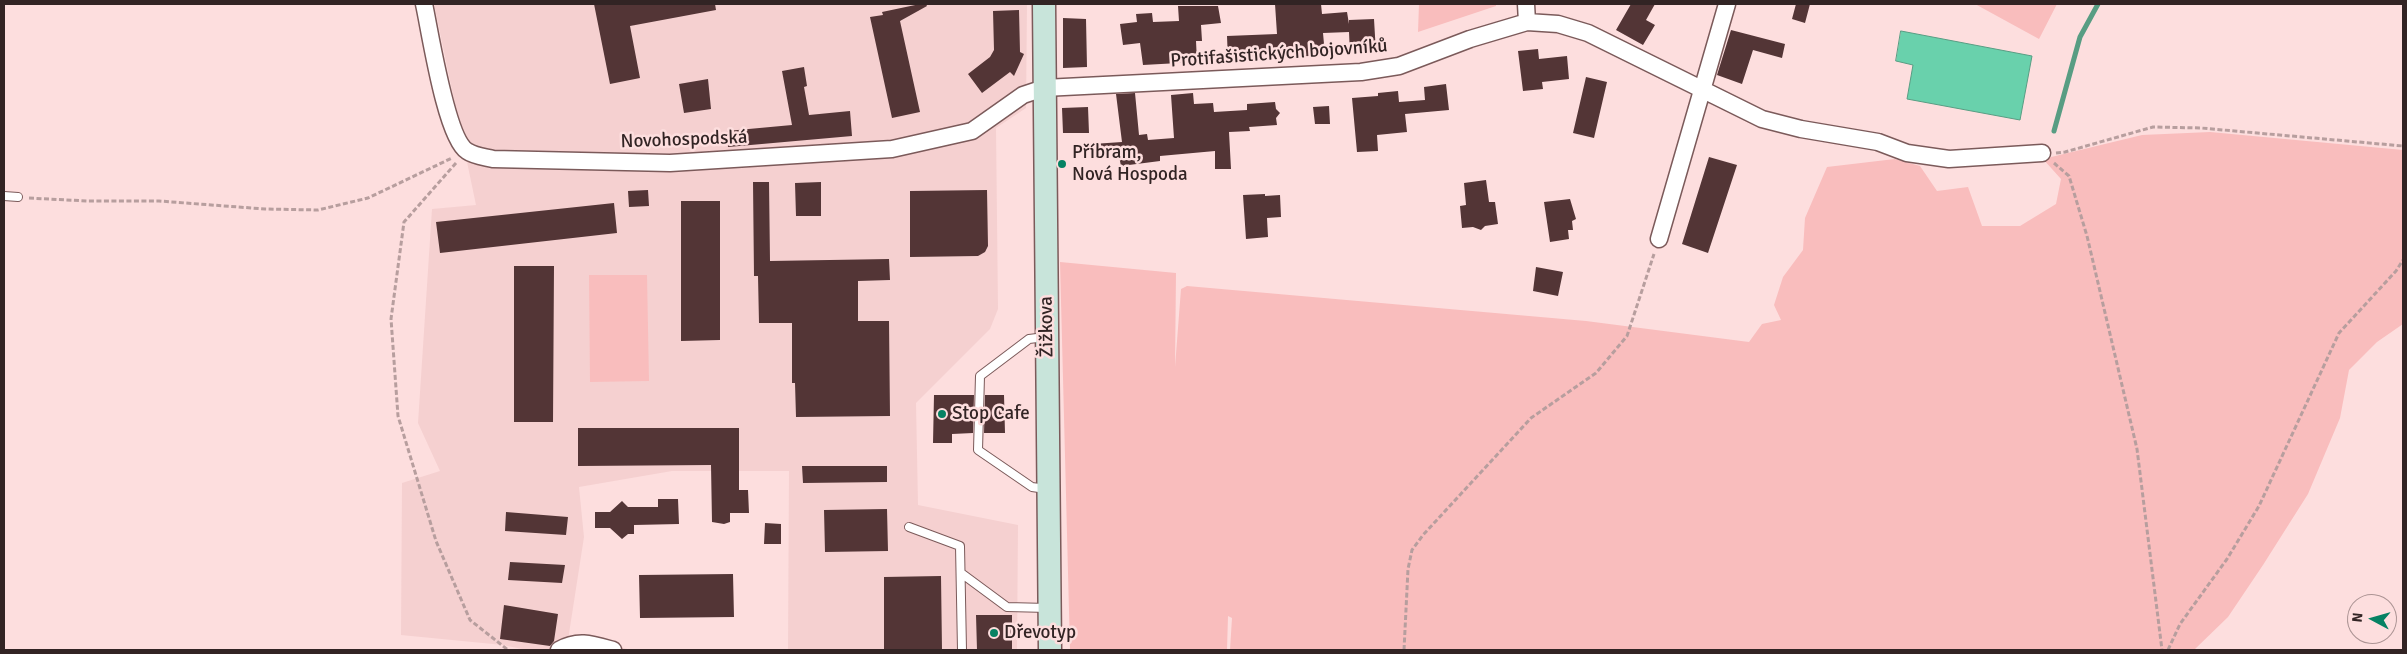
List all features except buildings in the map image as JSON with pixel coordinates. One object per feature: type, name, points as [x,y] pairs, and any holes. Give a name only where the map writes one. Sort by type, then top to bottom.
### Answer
[{"type":"street","points":[[424,4],[449,121],[457,140],[466,151]]},
{"type":"street","name":"Žižkova","points":[[1044,4],[1050,650]]},
{"type":"street","points":[[1526,4],[1528,22]]},
{"type":"street","points":[[1659,239],[1704,92],[1727,4]]},
{"type":"street","name":"Protifašistických bojovníků","points":[[1044,88],[1361,72],[1399,66],[1470,39],[1528,22],[1558,24],[1588,33],[1762,119],[1801,129],[1878,142],[1907,153],[1950,159],[2042,153]]},
{"type":"street","name":"Novohospodská","points":[[466,151],[493,159],[599,163],[670,163],[892,149],[972,132],[1023,95],[1044,88]]},
{"type":"street","points":[[559,650],[569,644],[580,642],[613,650]]},
{"type":"lane","points":[[4,196],[18,197]]},
{"type":"lane","points":[[1047,336],[1029,339],[980,376],[978,450],[1032,486],[1049,489]]},
{"type":"lane","points":[[909,527],[960,546],[962,650]]},
{"type":"lane","points":[[961,574],[1007,607],[1050,608]]},
{"type":"path","points":[[2042,153],[2065,152],[2153,127],[2201,128],[2403,146]]},
{"type":"path","points":[[18,197],[87,201],[160,201],[265,209],[318,210],[368,198],[466,151]]},
{"type":"path","points":[[466,151],[404,222],[391,319],[398,416],[436,541],[470,620],[508,650]]},
{"type":"path","points":[[2042,153],[2069,176],[2087,236],[2137,450],[2162,650]]},
{"type":"path","points":[[1404,650],[1408,569],[1412,550],[1423,535],[1532,418],[1596,373],[1627,336],[1659,239]]},
{"type":"path","points":[[2168,650],[2180,624],[2227,559],[2259,506],[2339,333],[2396,271],[2403,260]]},
{"type":"shaded area","points":[[434,4],[1027,4],[1026,108],[996,128],[998,309],[990,329],[916,403],[918,505],[1018,525],[1017,650],[788,650],[789,471],[672,471],[579,487],[584,537],[568,640],[587,638],[631,650],[527,650],[503,645],[401,635],[402,483],[440,471],[418,423],[432,209],[476,205]]},
{"type":"shaded area","points":[[1419,4],[1496,4],[1496,6],[1418,32]]},
{"type":"shaded area","points":[[1975,4],[2057,4],[2039,39]]},
{"type":"shaded area","points":[[1901,31],[2032,56],[2020,120],[1907,99],[1913,65],[1896,61]]},
{"type":"shaded area","points":[[2210,132],[2403,150],[2403,324],[2377,342],[2349,370],[2340,418],[2308,494],[2228,617],[2194,650],[1230,650],[1232,618],[1228,616],[1227,650],[1070,650],[1060,262],[1176,273],[1175,367],[1181,289],[1187,286],[1586,321],[1749,342],[1762,324],[1781,320],[1774,305],[1783,277],[1803,250],[1805,218],[1827,167],[1895,159],[1920,166],[1937,191],[1968,187],[1982,226],[2020,226],[2056,204],[2061,179],[2043,159],[2142,135]]},
{"type":"shaded area","points":[[589,275],[647,275],[649,381],[590,382]]},
{"type":"waterway","points":[[2054,131],[2080,37],[2098,4]]},
{"type":"place","name":"Příbram, Nová Hospoda","points":[[1062,164]]},
{"type":"place","name":"Stop Cafe","points":[[942,414]]},
{"type":"place","name":"Dřevotyp","points":[[994,633]]}]
